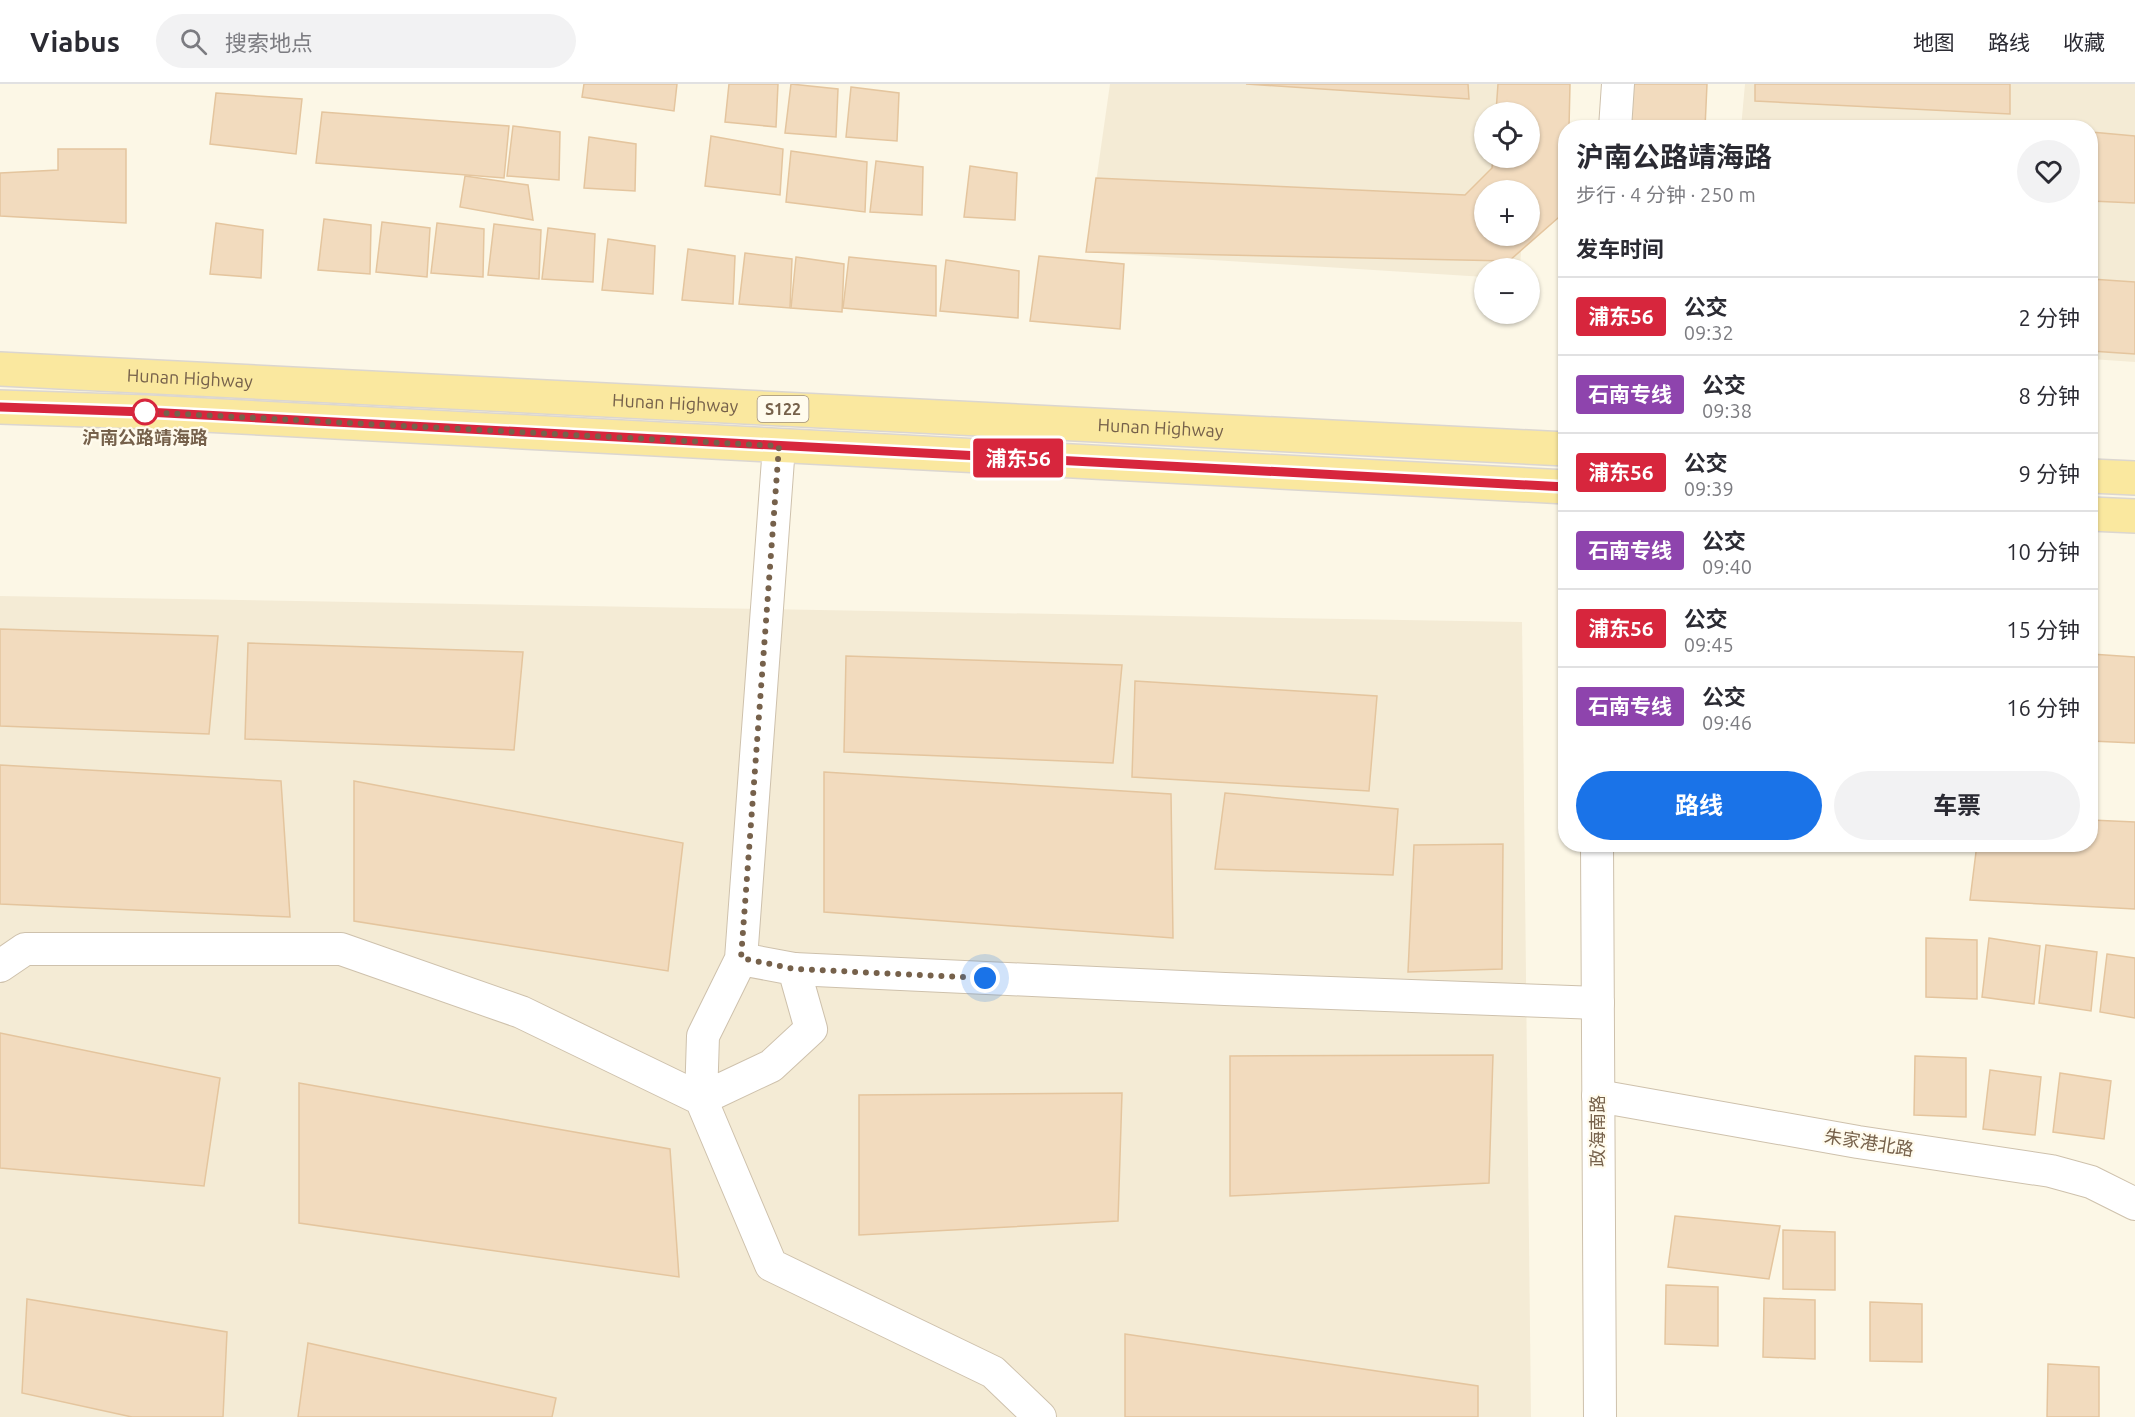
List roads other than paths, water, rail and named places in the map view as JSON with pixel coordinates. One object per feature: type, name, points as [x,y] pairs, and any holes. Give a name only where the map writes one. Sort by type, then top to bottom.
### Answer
[{"type":"main road","name":"Hunan Highway","points":[[0,369],[1558,449]]},
{"type":"main road","name":"Hunan Highway","points":[[0,407],[146,412],[1558,487]]},
{"type":"main road","points":[[2098,476],[2135,478]]},
{"type":"main road","points":[[2098,514],[2135,516]]},
{"type":"street","points":[[1616,120],[1618,84]]},
{"type":"street","points":[[779,446],[741,958],[703,1036],[701,1099],[771,1265],[993,1372],[1040,1417]]},
{"type":"street","name":"政海南路","points":[[1597,852],[1600,1417]]},
{"type":"street","points":[[0,966],[25,948],[340,948],[521,1012],[701,1099]]},
{"type":"street","points":[[741,958],[794,969],[1598,1003]]},
{"type":"street","points":[[701,1099],[771,1066],[812,1029],[794,969]]},
{"type":"street","name":"朱家港北路","points":[[1598,1096],[1858,1142],[2051,1171],[2091,1182],[2135,1204]]},
{"type":"place","name":"沪南公路靖海路","points":[[145,412]]}]
